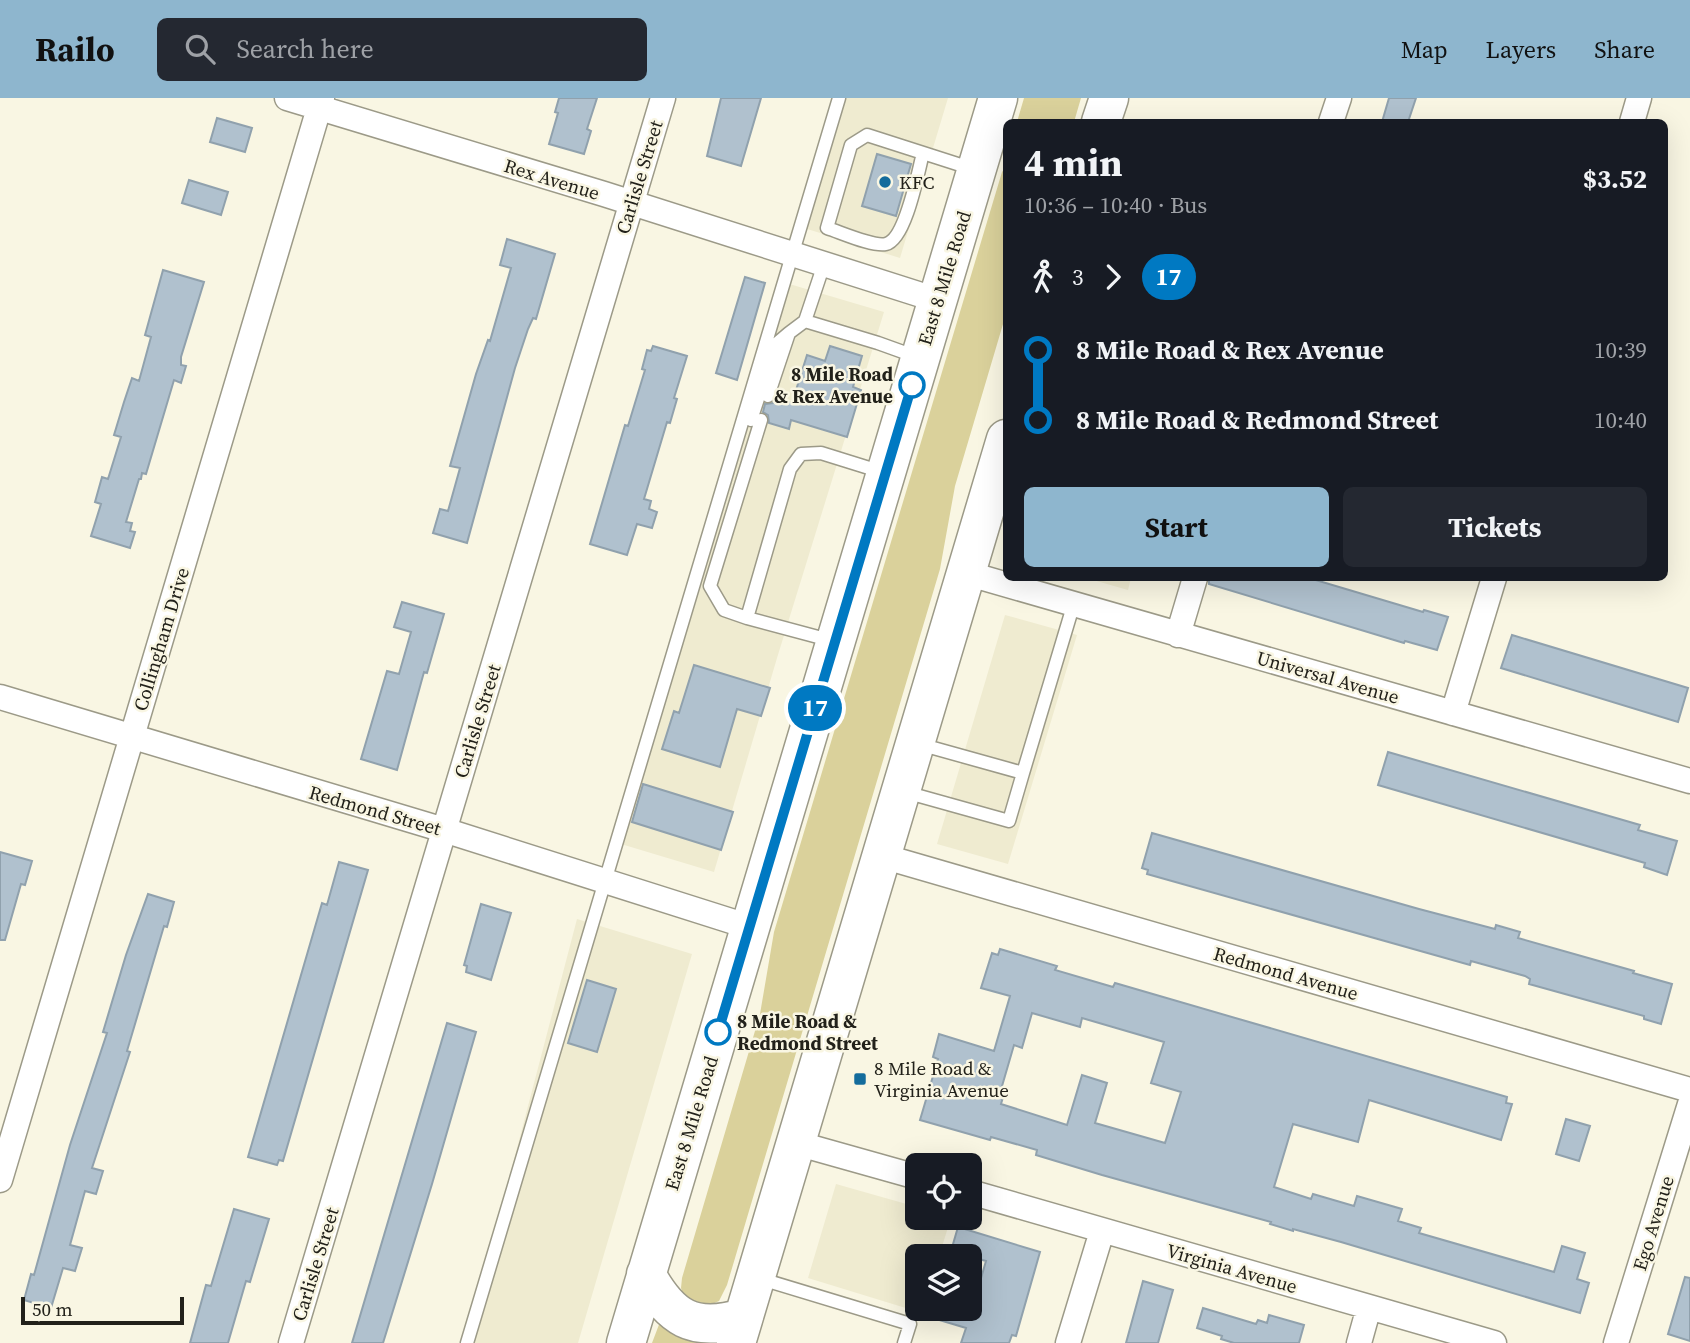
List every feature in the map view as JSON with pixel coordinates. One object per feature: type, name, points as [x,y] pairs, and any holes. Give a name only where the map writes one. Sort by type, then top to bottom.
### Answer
[{"type":"highway","name":"East 8 Mile Road","points":[[626,1343],[937,300],[989,154],[998,98]]},
{"type":"highway","points":[[1102,119],[1109,98]]},
{"type":"highway","points":[[646,1274],[659,1298],[680,1317],[710,1325],[725,1324],[740,1330],[1003,449]]},
{"type":"street","name":"Rex Avenue","points":[[287,98],[321,103],[937,300]]},
{"type":"street","name":"Carlisle Street","points":[[291,1343],[663,98]]},
{"type":"street","points":[[1332,119],[1339,98]]},
{"type":"street","points":[[1633,119],[1639,98]]},
{"type":"street","name":"Collingham Drive","points":[[0,1180],[321,103]]},
{"type":"street","name":"Universal Avenue","points":[[966,573],[1690,781]]},
{"type":"street","points":[[1178,635],[1194,581]]},
{"type":"street","points":[[1453,713],[1493,581]]},
{"type":"street","name":"Redmond Street","points":[[0,696],[444,830],[750,927]]},
{"type":"street","name":"Redmond Avenue","points":[[882,856],[1690,1090]]},
{"type":"street","name":"Ego Avenue","points":[[1616,1343],[1690,1104]]},
{"type":"street","points":[[796,1143],[905,1174]]},
{"type":"street","name":"Virginia Avenue","points":[[982,1196],[1494,1343]]},
{"type":"street","points":[[1068,1343],[1102,1231]]},
{"type":"street","points":[[1359,1343],[1369,1307]]},
{"type":"lane","points":[[467,1343],[839,98]]},
{"type":"lane","points":[[923,153],[902,228],[894,239],[885,244],[872,243],[827,228],[851,145],[867,135],[923,153],[989,154]]},
{"type":"lane","points":[[749,458],[747,433],[776,344],[805,321],[824,264]]},
{"type":"lane","points":[[805,321],[920,358]]},
{"type":"lane","points":[[768,396],[789,333]]},
{"type":"lane","points":[[761,420],[710,586],[724,610],[835,642]]},
{"type":"lane","points":[[747,618],[790,469],[801,454],[821,453],[886,473]]},
{"type":"lane","points":[[901,791],[1009,821],[1074,603]]},
{"type":"lane","points":[[915,743],[1023,773]]},
{"type":"lane","points":[[755,1278],[910,1324],[904,1343]]},
{"type":"shaded area","points":[[844,98],[948,98],[900,258],[804,228]]},
{"type":"shaded area","points":[[1024,98],[1081,98],[1075,119],[1018,119]]},
{"type":"shaded area","points":[[1002,172],[1003,324],[955,486],[940,569],[727,1285],[719,1301],[705,1307],[684,1297],[682,1278],[760,1014],[774,932]]},
{"type":"shaded area","points":[[786,283],[884,312],[714,872],[621,844]]},
{"type":"shaded area","points":[[1096,581],[1130,581],[1128,590]]},
{"type":"shaded area","points":[[1005,615],[1077,635],[1008,864],[937,844]]},
{"type":"shaded area","points":[[577,919],[692,954],[578,1343],[466,1343]]},
{"type":"shaded area","points":[[836,1184],[905,1204],[905,1230],[947,1230],[943,1244],[905,1244],[905,1308],[808,1278]]},
{"type":"shaded area","points":[[660,1322],[709,1342],[709,1343],[652,1343]]},
{"type":"building","points":[[559,98],[597,98],[587,129],[591,131],[584,154],[549,144],[558,113],[555,112]]},
{"type":"building","points":[[721,98],[761,98],[741,166],[707,156]]},
{"type":"building","points":[[1389,98],[1416,98],[1409,119],[1383,119]]},
{"type":"building","points":[[217,118],[252,128],[245,152],[210,142]]},
{"type":"building","points":[[877,154],[911,164],[896,216],[862,206]]},
{"type":"building","points":[[189,180],[228,192],[221,215],[182,203]]},
{"type":"building","points":[[507,239],[555,254],[536,319],[533,318],[528,329],[515,368],[467,543],[433,533],[440,509],[448,511],[460,468],[450,466],[476,374],[488,340],[490,341],[511,268],[500,265]]},
{"type":"building","points":[[163,270],[204,282],[181,357],[181,365],[186,366],[181,383],[174,380],[146,474],[142,473],[139,479],[126,522],[132,523],[130,531],[135,532],[130,548],[91,536],[101,504],[95,502],[102,477],[108,479],[121,437],[114,435],[132,378],[139,381],[151,337],[145,335]]},
{"type":"building","points":[[745,277],[765,283],[737,380],[716,373]]},
{"type":"building","points":[[653,346],[687,356],[674,398],[677,399],[670,423],[667,422],[644,499],[651,501],[649,509],[657,512],[652,528],[637,524],[627,555],[590,544],[625,425],[628,426],[645,370],[642,369],[647,350],[651,351]]},
{"type":"building","points":[[830,346],[862,356],[853,387],[861,390],[847,437],[791,420],[789,429],[769,423],[768,415],[763,412],[765,404],[773,403],[776,398],[792,403],[807,355],[825,361]]},
{"type":"building","points":[[1209,581],[1319,581],[1448,617],[1437,650],[1405,641],[1404,643],[1209,584]]},
{"type":"building","points":[[402,602],[444,614],[427,673],[424,672],[397,770],[361,759],[387,671],[399,674],[411,632],[394,627]]},
{"type":"building","points":[[1512,635],[1688,688],[1678,722],[1501,668]]},
{"type":"building","points":[[694,665],[770,688],[761,716],[737,709],[720,767],[662,749],[674,711],[679,713]]},
{"type":"building","points":[[1388,752],[1640,825],[1638,830],[1677,841],[1667,875],[1644,867],[1645,863],[1378,785]]},
{"type":"building","points":[[643,784],[733,812],[721,850],[632,822]]},
{"type":"building","points":[[1152,833],[1419,909],[1495,929],[1496,925],[1520,932],[1518,938],[1672,984],[1661,1024],[1644,1019],[1644,1016],[1529,984],[1530,979],[1525,976],[1471,961],[1470,965],[1147,874],[1148,870],[1142,868]]},
{"type":"building","points":[[0,852],[32,861],[25,885],[21,884],[5,940],[0,940]]},
{"type":"building","points":[[339,862],[368,870],[283,1161],[279,1160],[277,1165],[248,1157],[322,903],[327,905]]},
{"type":"building","points":[[148,894],[174,902],[167,927],[164,926],[127,1051],[130,1052],[92,1168],[103,1171],[96,1194],[85,1191],[70,1245],[82,1248],[75,1271],[63,1268],[51,1308],[24,1300],[31,1274],[34,1275],[70,1145],[107,1033],[103,1032],[126,955]]},
{"type":"building","points":[[481,904],[511,913],[491,980],[466,972],[467,966],[464,965]]},
{"type":"building","points":[[1000,949],[1057,966],[1055,970],[1113,987],[1115,983],[1507,1097],[1506,1103],[1512,1104],[1501,1140],[1369,1100],[1358,1142],[1293,1124],[1274,1187],[1311,1199],[1313,1194],[1354,1206],[1357,1196],[1402,1209],[1398,1221],[1421,1228],[1419,1233],[1554,1272],[1562,1246],[1585,1253],[1577,1279],[1589,1283],[1580,1313],[1102,1175],[1036,1155],[1037,1150],[920,1120],[938,1059],[933,1057],[939,1034],[994,1051],[1010,996],[981,988],[992,953],[998,955]],"holes":[[[1032,1013],[1080,1027],[1082,1018],[1164,1042],[1151,1083],[1181,1092],[1165,1143],[1095,1123],[1107,1083],[1082,1075],[1067,1125],[1001,1104],[1004,1094],[1000,1093],[1014,1045],[1022,1048]]]},
{"type":"building","points":[[587,980],[616,989],[597,1052],[568,1043]]},
{"type":"building","points":[[447,1023],[476,1032],[432,1184],[383,1343],[352,1343]]},
{"type":"building","points":[[1566,1119],[1590,1126],[1579,1161],[1556,1154]]},
{"type":"building","points":[[234,1209],[269,1219],[250,1282],[246,1281],[228,1343],[190,1343],[206,1285],[211,1286]]},
{"type":"building","points":[[957,1230],[968,1230],[1040,1252],[1016,1336],[1012,1335],[1009,1343],[961,1343],[966,1328],[943,1321],[982,1321],[982,1275],[986,1261],[982,1260],[982,1244],[953,1244]]},
{"type":"building","points":[[1685,1277],[1690,1278],[1690,1341],[1668,1334]]},
{"type":"building","points":[[1143,1281],[1173,1290],[1158,1343],[1126,1343]]},
{"type":"building","points":[[1203,1308],[1256,1324],[1258,1320],[1267,1323],[1269,1315],[1304,1325],[1299,1343],[1234,1343],[1197,1328]]},
{"type":"bus line","name":"17","points":[[718,1032],[912,385]]},
{"type":"place","name":"KFC","points":[[885,182]]},
{"type":"place","name":"8 Mile Road & Rex Avenue","points":[[912,385]]},
{"type":"place","name":"8 Mile Road & Redmond Street","points":[[718,1032]]},
{"type":"place","name":"8 Mile Road & Virginia Avenue","points":[[860,1079]]}]
